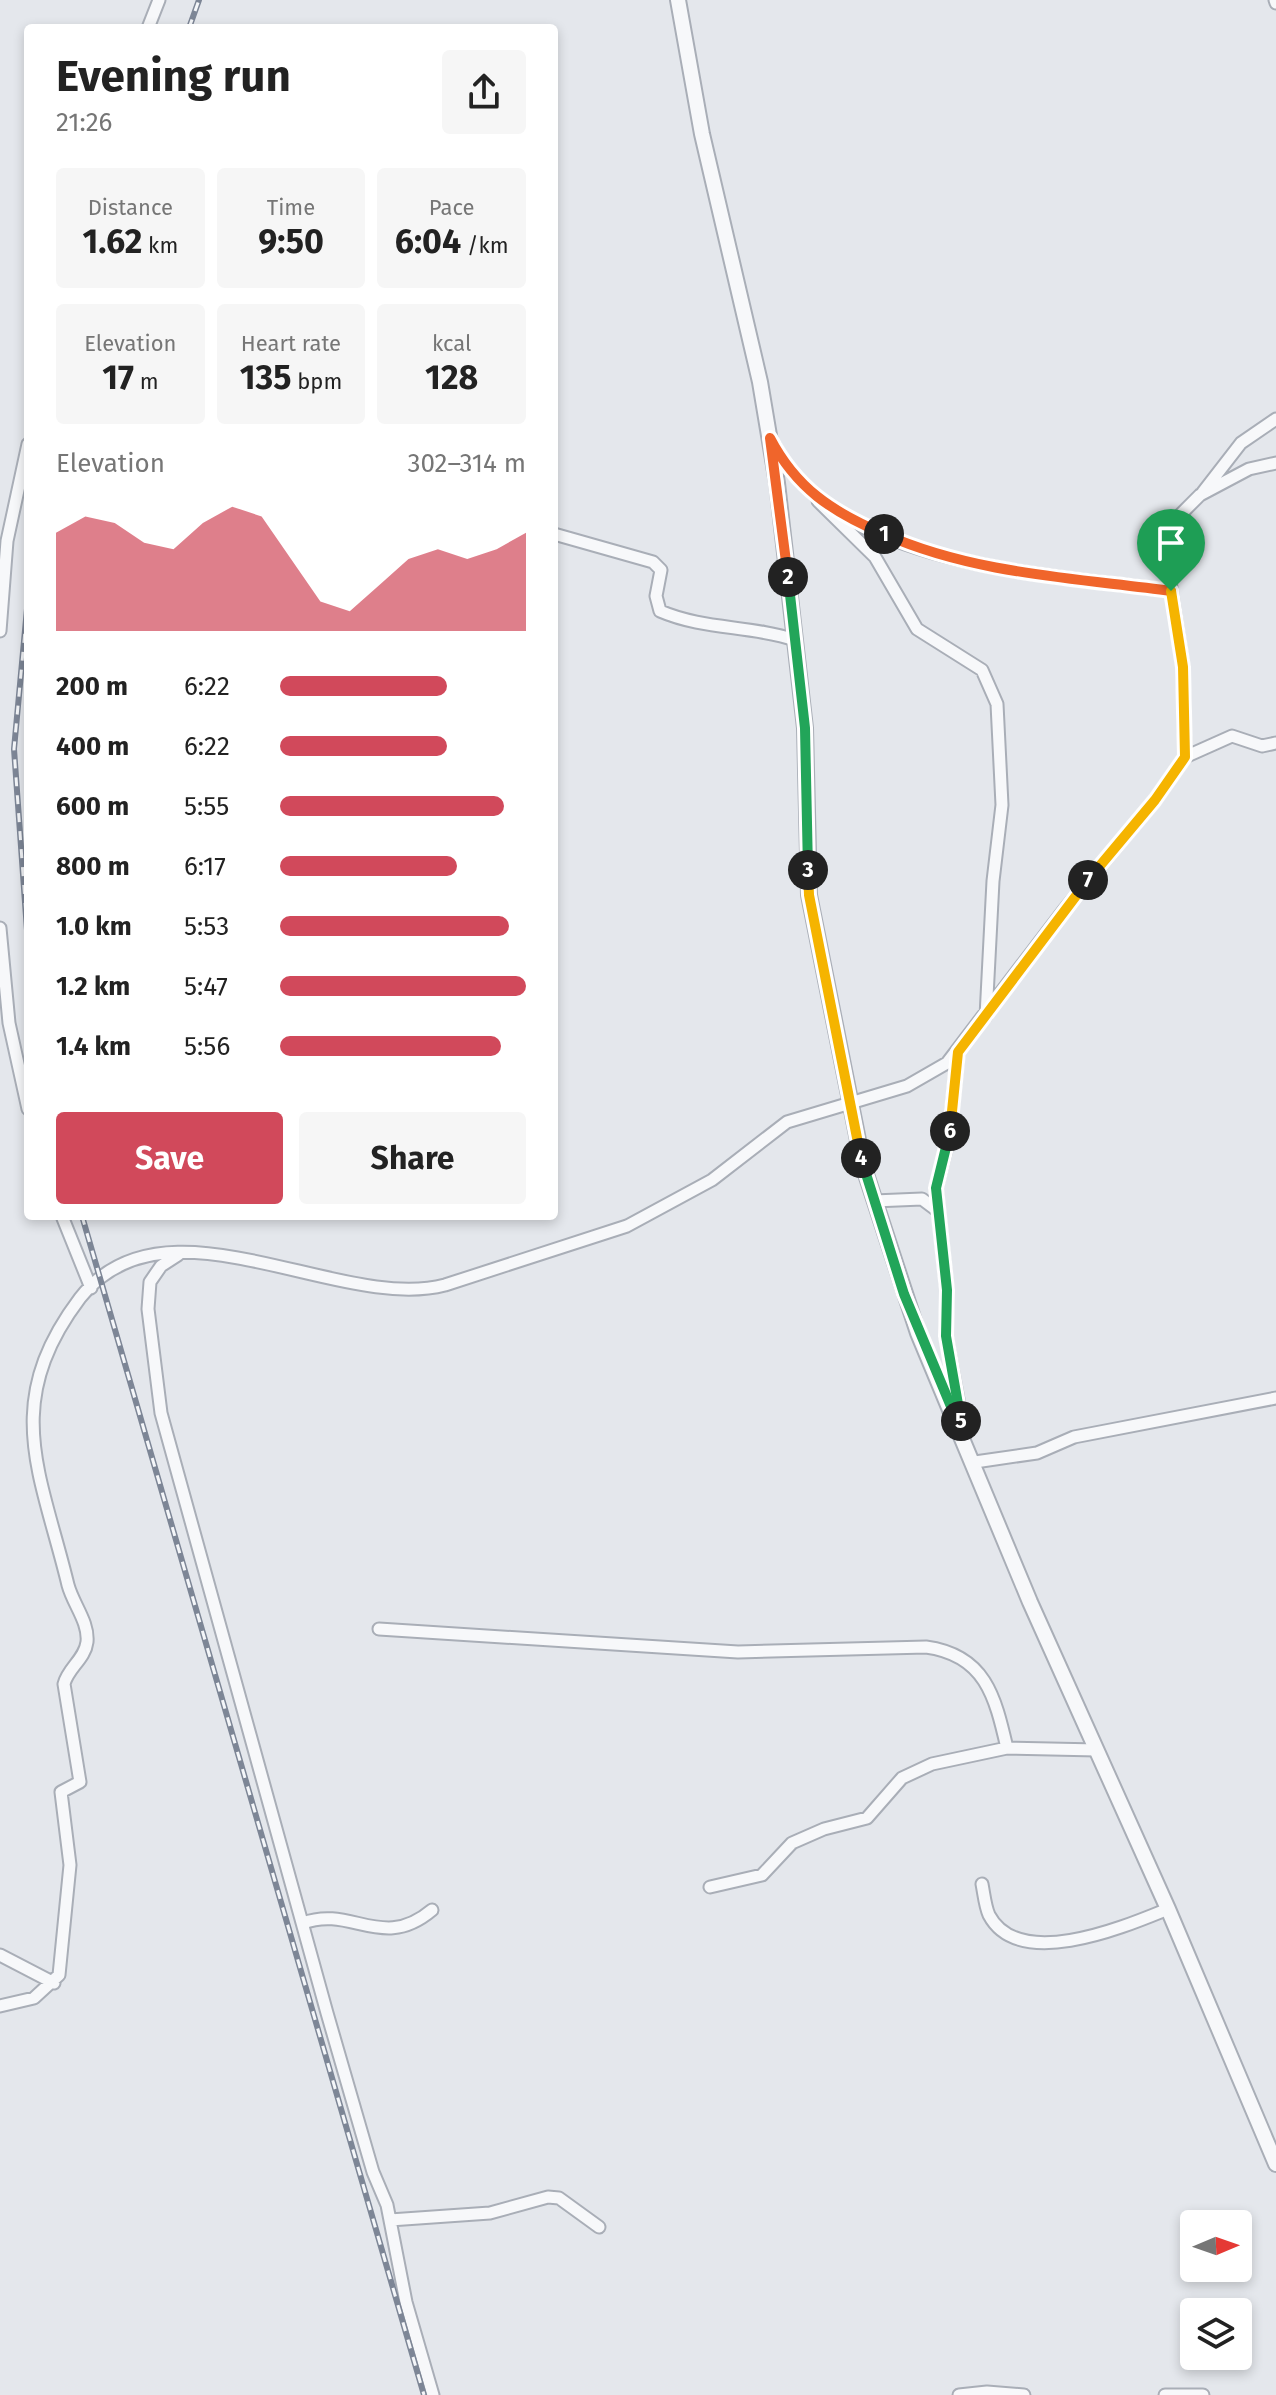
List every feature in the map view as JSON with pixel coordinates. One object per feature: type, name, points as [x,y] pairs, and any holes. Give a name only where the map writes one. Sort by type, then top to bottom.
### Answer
[{"type":"street","points":[[150,24],[159,0]]},
{"type":"street","points":[[678,0],[702,134],[770,438],[805,728],[809,895],[849,1104],[874,1201],[908,1307],[975,1462],[1030,1602],[1168,1909],[1276,2164]]},
{"type":"street","points":[[1185,757],[1183,667],[1171,591],[1171,537],[1176,519],[1200,495],[1241,443],[1276,419]]},
{"type":"street","points":[[770,438],[782,461],[875,557],[917,629],[982,670],[997,704],[1002,805],[992,894],[986,1016]]},
{"type":"street","points":[[0,631],[7,541],[24,462]]},
{"type":"street","points":[[1200,495],[1249,469],[1276,463]]},
{"type":"street","points":[[818,501],[863,525],[953,559],[1171,591]]},
{"type":"street","points":[[558,535],[653,562],[661,570],[656,596],[660,611],[706,625],[764,629],[795,640]]},
{"type":"street","points":[[0,2006],[34,1998],[54,1983],[61,1964],[70,1865],[61,1792],[80,1782],[64,1684],[67,1674],[84,1653],[86,1631],[69,1588],[37,1476],[30,1434],[42,1365],[81,1297],[124,1264],[152,1256],[178,1255],[234,1257],[383,1286],[429,1289],[627,1226],[712,1180],[787,1122],[921,1080],[958,1052],[1064,910],[1155,800],[1185,757],[1232,736],[1262,746],[1276,743]]},
{"type":"street","points":[[0,928],[9,1023],[24,1091]]},
{"type":"street","points":[[958,1052],[949,1138],[937,1178],[947,1290],[946,1336],[960,1410],[960,1428]]},
{"type":"street","points":[[874,1201],[922,1199],[938,1211]]},
{"type":"street","points":[[64,1220],[91,1288]]},
{"type":"street","points":[[178,1255],[161,1266],[150,1282],[148,1309],[161,1413],[303,1923],[390,2220],[406,2302],[433,2395]]},
{"type":"street","points":[[975,1462],[1037,1453],[1074,1437],[1276,1398]]},
{"type":"street","points":[[379,1629],[706,1650],[926,1647],[948,1650],[965,1657],[984,1683],[998,1710],[1007,1748]]},
{"type":"street","points":[[710,1887],[762,1875],[792,1843],[824,1829],[867,1818],[902,1778],[913,1771],[956,1757],[1007,1748],[1097,1750]]},
{"type":"street","points":[[982,1884],[989,1914],[1004,1931],[1021,1939],[1055,1942],[1090,1939],[1168,1909]]},
{"type":"street","points":[[303,1923],[326,1917],[369,1928],[407,1926],[432,1910]]},
{"type":"street","points":[[0,1955],[54,1983]]},
{"type":"street","points":[[390,2220],[490,2213],[548,2197],[559,2198],[599,2227]]},
{"type":"street","points":[[959,2395],[987,2392],[1024,2395]]},
{"type":"street","points":[[1165,2395],[1203,2395]]},
{"type":"railway","points":[[190,24],[199,0]]},
{"type":"railway","points":[[24,641],[14,749],[24,888]]},
{"type":"railway","points":[[83,1220],[424,2395]]},
{"type":"route","points":[[770,438],[782,461],[818,501],[839,514],[911,546],[994,567],[1171,591],[1183,667],[1185,757],[1181,758],[1173,776],[1155,800],[1064,910],[958,1052],[949,1138],[936,1188],[947,1290],[946,1336],[960,1410],[960,1428],[918,1333],[890,1254],[863,1165],[849,1104],[835,1015],[809,895],[805,843],[805,728],[770,438]]}]
